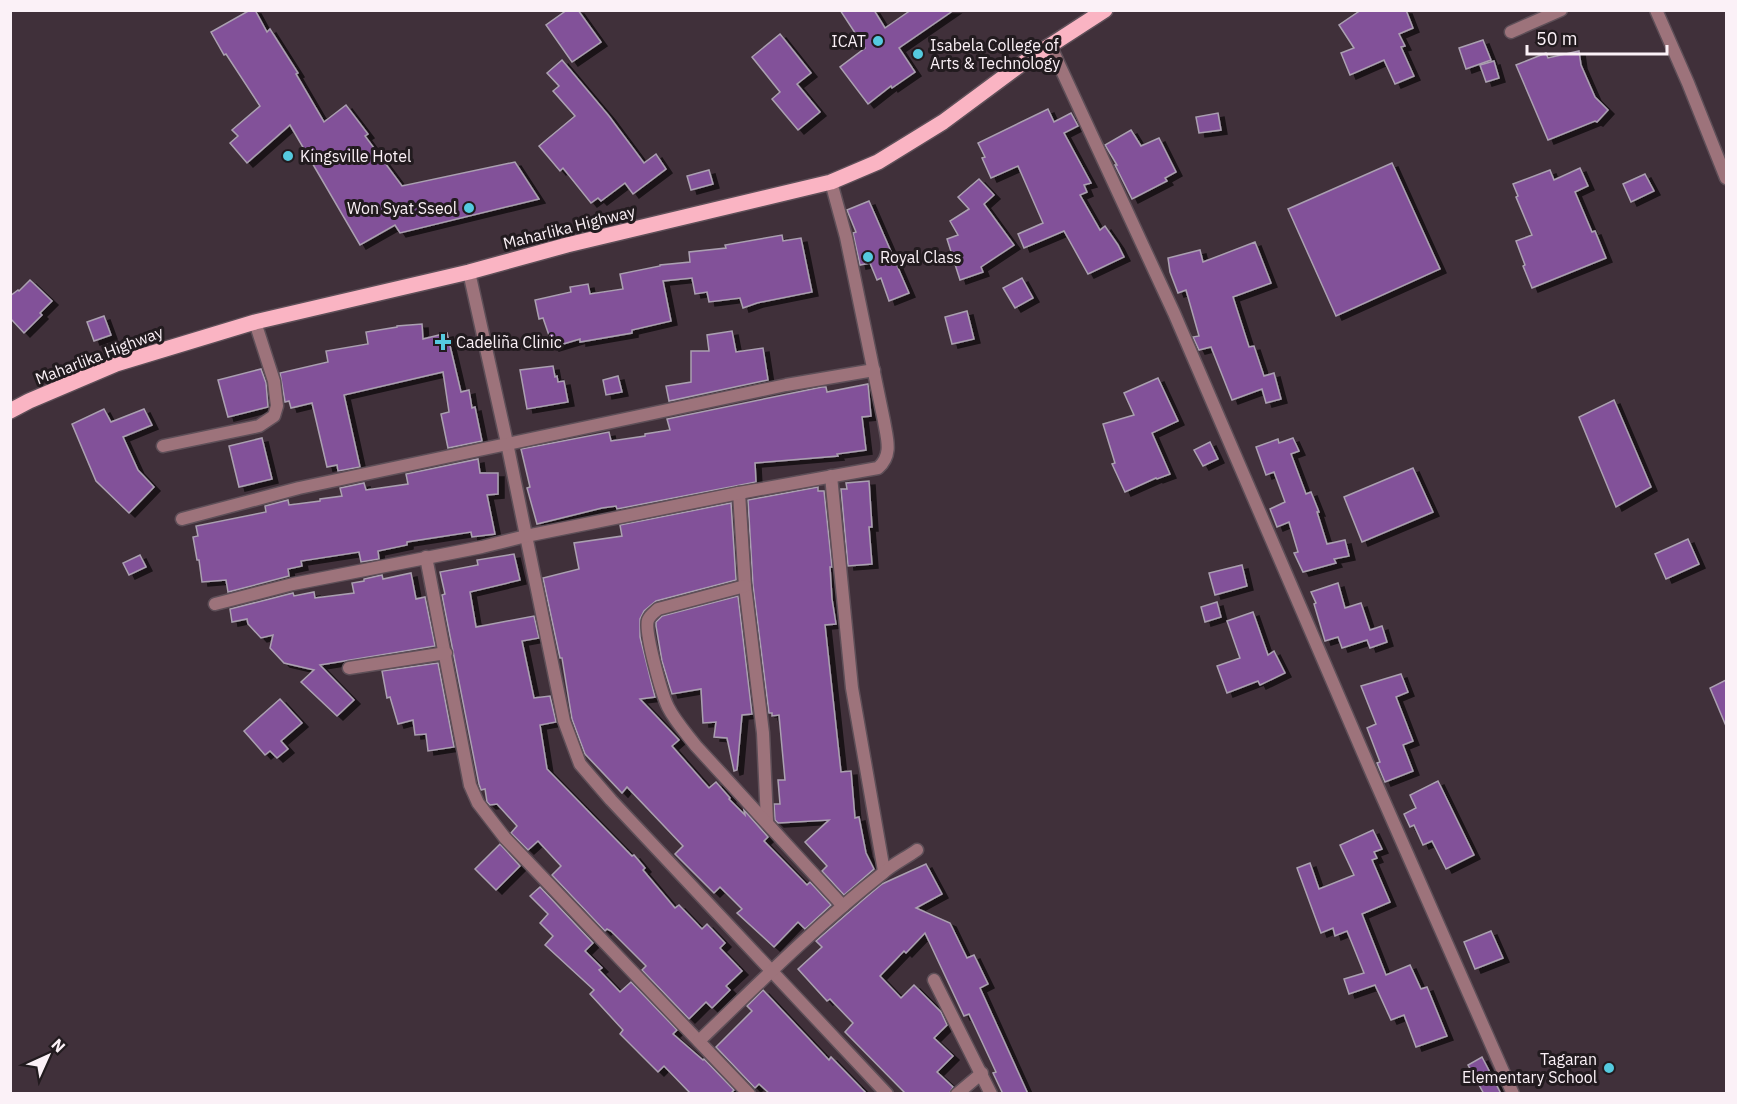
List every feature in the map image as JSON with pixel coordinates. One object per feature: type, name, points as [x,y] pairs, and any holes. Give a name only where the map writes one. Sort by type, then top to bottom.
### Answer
[{"type":"main road","name":"Maharlika Highway","points":[[10,411],[29,400],[116,364],[255,322],[469,272],[579,242],[831,182],[878,162],[943,122],[1050,45],[1105,10]]},
{"type":"street","points":[[1511,32],[1561,10]]},
{"type":"street","points":[[1656,10],[1726,178]]},
{"type":"street","points":[[1050,45],[1174,313],[1373,776],[1513,1094]]},
{"type":"street","points":[[215,604],[293,584],[482,547],[526,536],[739,493],[878,468],[888,457],[889,449],[846,237],[831,182]]},
{"type":"street","points":[[469,272],[507,443],[564,722],[580,764],[611,800],[887,1094]]},
{"type":"street","points":[[163,446],[259,426],[274,416],[277,406],[274,381],[255,322]]},
{"type":"street","points":[[182,519],[299,488],[507,443],[786,385],[874,370]]},
{"type":"street","points":[[831,476],[852,688],[884,871]]},
{"type":"street","points":[[739,493],[745,586],[764,733],[767,821]]},
{"type":"street","points":[[426,557],[470,785],[478,803],[505,838],[749,1094]]},
{"type":"street","points":[[745,586],[658,609],[648,620],[648,632],[660,686],[678,723],[696,746],[843,906]]},
{"type":"street","points":[[349,668],[446,653]]},
{"type":"street","points":[[699,1041],[772,970],[843,906],[884,871],[917,850]]},
{"type":"street","points":[[934,980],[991,1094]]},
{"type":"street","points":[[957,1094],[982,1073]]},
{"type":"building","points":[[250,10],[255,10],[267,32],[270,29],[298,73],[296,74],[324,122],[346,105],[368,134],[365,136],[402,186],[515,162],[539,199],[400,233],[395,225],[360,245],[290,125],[247,163],[230,143],[238,136],[232,130],[260,106],[226,54],[224,55],[211,32]]},
{"type":"building","points":[[567,10],[578,10],[601,42],[572,62],[546,25]]},
{"type":"building","points":[[840,10],[874,10],[885,28],[911,10],[954,10],[899,48],[915,72],[892,88],[891,86],[868,104],[840,67],[865,48]]},
{"type":"building","points":[[1361,10],[1406,10],[1413,28],[1399,34],[1405,46],[1401,47],[1414,76],[1395,84],[1384,60],[1350,75],[1341,53],[1354,48],[1339,25]]},
{"type":"building","points":[[780,34],[811,73],[797,84],[820,112],[798,130],[772,99],[780,92],[752,57]]},
{"type":"building","points":[[1483,40],[1491,60],[1466,69],[1459,48]]},
{"type":"building","points":[[1579,51],[1581,65],[1595,97],[1608,110],[1597,122],[1548,140],[1516,65],[1546,53],[1548,58]]},
{"type":"building","points":[[562,60],[609,116],[644,163],[656,154],[666,169],[633,194],[625,183],[601,201],[598,198],[591,203],[563,168],[560,171],[539,146],[575,116],[553,91],[559,86],[547,73]]},
{"type":"building","points":[[1494,61],[1499,78],[1486,82],[1480,65]]},
{"type":"building","points":[[1048,109],[1054,122],[1071,113],[1078,126],[1064,133],[1091,183],[1084,185],[1087,192],[1080,195],[1100,230],[1105,226],[1124,257],[1088,274],[1064,231],[1024,248],[1018,234],[1043,223],[1018,166],[991,178],[978,143]]},
{"type":"building","points":[[1218,113],[1221,130],[1199,133],[1196,117]]},
{"type":"building","points":[[1131,130],[1141,146],[1159,138],[1176,172],[1165,178],[1167,181],[1132,199],[1105,145]]},
{"type":"building","points":[[1392,163],[1440,269],[1336,316],[1288,209]]},
{"type":"building","points":[[1580,168],[1588,186],[1575,192],[1606,258],[1532,288],[1516,241],[1532,235],[1513,184],[1550,170],[1554,180]]},
{"type":"building","points":[[709,170],[713,184],[691,190],[687,176]]},
{"type":"building","points":[[1645,174],[1654,191],[1631,202],[1623,184]]},
{"type":"building","points":[[979,179],[994,195],[984,204],[1014,245],[981,267],[983,272],[960,280],[947,239],[958,235],[950,221],[969,209],[958,197]]},
{"type":"building","points":[[869,201],[909,293],[889,301],[881,278],[877,280],[870,263],[860,265],[853,233],[856,232],[847,210]]},
{"type":"building","points":[[782,235],[783,241],[801,238],[812,292],[743,308],[740,298],[709,302],[707,292],[695,294],[692,278],[663,281],[671,321],[632,330],[632,333],[580,342],[580,339],[553,347],[543,318],[539,319],[535,300],[571,292],[570,287],[588,284],[590,294],[623,289],[620,274],[660,265],[690,262],[689,252],[726,248],[725,245]]},
{"type":"building","points":[[1255,242],[1271,283],[1233,297],[1249,347],[1254,346],[1264,376],[1274,373],[1281,399],[1266,403],[1262,389],[1232,400],[1211,347],[1199,350],[1193,337],[1199,336],[1186,290],[1178,293],[1170,272],[1168,258],[1200,250],[1203,262]]},
{"type":"building","points":[[1022,278],[1033,298],[1015,308],[1003,288]]},
{"type":"building","points":[[30,280],[52,301],[24,333],[10,318],[10,296]]},
{"type":"building","points":[[967,311],[974,339],[952,344],[945,317]]},
{"type":"building","points":[[104,316],[111,335],[94,341],[87,322]]},
{"type":"building","points":[[422,324],[423,339],[447,333],[461,392],[469,390],[482,441],[448,448],[441,414],[449,412],[443,372],[344,395],[360,467],[338,471],[337,465],[327,467],[312,403],[291,408],[289,401],[285,402],[280,373],[328,362],[326,351],[368,344],[366,332]]},
{"type":"building","points":[[732,331],[736,352],[763,348],[768,380],[669,401],[666,386],[691,382],[691,351],[709,351],[707,335]]},
{"type":"building","points":[[553,366],[558,382],[564,381],[568,402],[527,409],[520,370]]},
{"type":"building","points":[[261,369],[266,383],[268,407],[228,417],[218,380]]},
{"type":"building","points":[[618,376],[622,392],[606,395],[603,380]]},
{"type":"building","points":[[1158,378],[1178,421],[1152,433],[1170,474],[1125,492],[1112,464],[1115,463],[1103,424],[1134,415],[1124,393]]},
{"type":"building","points":[[868,384],[871,416],[862,417],[866,450],[837,454],[838,456],[755,463],[756,482],[617,509],[616,506],[602,508],[537,524],[527,488],[530,487],[521,449],[609,432],[611,441],[645,436],[645,434],[670,430],[667,419],[822,387],[826,387],[827,392]]},
{"type":"building","points":[[1614,400],[1651,487],[1616,507],[1579,417]]},
{"type":"building","points":[[104,409],[111,422],[144,409],[152,425],[123,437],[138,470],[154,487],[129,513],[96,481],[72,424]]},
{"type":"building","points":[[262,438],[272,479],[239,487],[229,446]]},
{"type":"building","points":[[1293,438],[1299,451],[1291,454],[1306,494],[1311,492],[1319,512],[1317,512],[1327,544],[1345,540],[1349,556],[1334,559],[1336,563],[1303,572],[1294,553],[1298,552],[1289,522],[1277,527],[1270,509],[1285,502],[1274,472],[1266,475],[1256,447],[1278,439],[1279,443]]},
{"type":"building","points":[[1210,442],[1218,459],[1203,466],[1194,450]]},
{"type":"building","points":[[478,459],[480,473],[498,473],[498,494],[487,495],[495,534],[472,537],[471,532],[407,542],[407,545],[378,551],[379,559],[361,562],[359,552],[301,561],[302,566],[288,569],[289,576],[228,592],[226,580],[202,582],[193,537],[198,536],[196,526],[266,512],[265,506],[288,500],[289,505],[342,496],[340,488],[364,483],[366,490],[408,484],[406,474]]},
{"type":"building","points":[[1413,468],[1433,512],[1362,542],[1344,497]]},
{"type":"building","points":[[869,481],[872,564],[848,566],[841,489],[847,489],[846,483]]},
{"type":"building","points":[[818,487],[818,491],[824,491],[832,567],[830,567],[832,599],[836,624],[825,625],[841,772],[851,771],[855,818],[859,817],[866,853],[874,869],[844,895],[822,871],[827,866],[805,842],[829,820],[778,823],[775,820],[774,804],[780,804],[778,780],[785,780],[779,715],[772,716],[772,713],[769,713],[753,585],[748,500]]},
{"type":"building","points":[[731,503],[736,580],[656,601],[644,611],[640,619],[640,637],[655,697],[640,699],[679,740],[672,746],[709,788],[716,782],[729,799],[745,815],[744,810],[768,837],[764,841],[807,885],[810,882],[831,905],[805,929],[798,922],[774,947],[737,913],[742,909],[720,887],[714,893],[675,854],[683,846],[627,787],[622,793],[585,754],[572,719],[562,658],[560,658],[543,578],[579,569],[574,543],[622,536],[620,525]]},
{"type":"building","points":[[1688,539],[1699,564],[1666,579],[1655,554]]},
{"type":"building","points":[[514,554],[520,580],[470,592],[476,627],[534,616],[539,638],[522,641],[534,698],[550,696],[556,722],[540,725],[547,769],[632,856],[634,855],[645,868],[643,870],[675,908],[679,905],[702,929],[707,924],[725,943],[720,948],[742,971],[726,986],[730,990],[712,1008],[706,1002],[689,1019],[642,970],[646,966],[611,931],[607,929],[605,931],[552,875],[561,866],[538,841],[528,850],[511,833],[517,826],[497,804],[490,805],[487,802],[485,789],[481,790],[442,595],[445,594],[440,572],[478,565],[477,560]]},
{"type":"building","points":[[140,555],[146,567],[129,575],[123,563]]},
{"type":"building","points":[[1242,565],[1247,586],[1215,595],[1209,573]]},
{"type":"building","points":[[411,573],[416,599],[425,597],[435,646],[320,665],[354,700],[337,716],[301,682],[314,670],[284,663],[270,648],[273,635],[261,638],[248,624],[247,619],[232,622],[230,609],[293,593],[294,596],[314,592],[315,598],[354,593],[352,583],[382,575],[383,579]]},
{"type":"building","points":[[1338,583],[1345,608],[1361,603],[1370,630],[1382,626],[1387,642],[1370,648],[1367,640],[1342,648],[1338,637],[1325,641],[1311,592]]},
{"type":"building","points":[[738,596],[752,714],[742,715],[737,770],[734,771],[727,738],[714,737],[716,722],[703,723],[701,689],[672,694],[662,661],[656,622],[662,616]]},
{"type":"building","points":[[1217,602],[1221,617],[1205,622],[1201,607]]},
{"type":"building","points":[[1253,612],[1268,655],[1274,651],[1285,673],[1260,685],[1258,681],[1227,693],[1217,666],[1240,658],[1227,621]]},
{"type":"building","points":[[438,663],[454,747],[428,751],[426,734],[415,735],[413,720],[398,724],[390,697],[387,698],[382,671]]},
{"type":"building","points":[[1401,674],[1408,692],[1396,697],[1413,741],[1403,745],[1413,771],[1385,782],[1367,728],[1376,724],[1361,686]]},
{"type":"building","points":[[1726,680],[1726,726],[1710,688]]},
{"type":"building","points":[[280,699],[302,723],[281,741],[288,749],[277,758],[270,751],[265,755],[244,731]]},
{"type":"building","points":[[1438,781],[1474,855],[1446,869],[1432,841],[1423,845],[1414,825],[1410,827],[1404,814],[1416,808],[1410,795]]},
{"type":"building","points":[[1373,830],[1382,849],[1374,852],[1377,858],[1372,860],[1390,902],[1362,914],[1386,975],[1410,965],[1421,989],[1427,987],[1447,1036],[1416,1047],[1404,1015],[1391,1020],[1375,985],[1349,994],[1344,979],[1364,973],[1347,931],[1335,936],[1333,928],[1321,933],[1297,868],[1310,863],[1319,889],[1354,875],[1340,845]]},
{"type":"building","points":[[500,844],[520,866],[496,890],[475,869]]},
{"type":"building","points":[[926,864],[942,894],[916,908],[950,923],[967,958],[974,955],[988,984],[980,988],[1028,1094],[1003,1094],[993,1073],[996,1072],[969,1014],[964,1016],[925,933],[880,976],[901,998],[914,985],[941,1012],[947,1025],[934,1038],[953,1056],[937,1072],[953,1087],[949,1094],[906,1094],[845,1032],[853,1023],[830,999],[827,1001],[798,969],[822,947],[816,941],[882,884]]},
{"type":"building","points":[[540,887],[593,943],[585,951],[602,968],[599,970],[620,992],[631,982],[677,1030],[673,1034],[704,1059],[734,1090],[730,1094],[691,1094],[664,1066],[658,1072],[620,1034],[623,1030],[590,994],[594,990],[545,945],[553,936],[540,923],[548,914],[530,896]]},
{"type":"building","points":[[1491,931],[1503,958],[1475,969],[1464,942]]},
{"type":"building","points":[[763,990],[829,1060],[831,1057],[867,1094],[770,1094],[759,1084],[755,1088],[716,1047],[752,1011],[747,1006]]},
{"type":"building","points":[[1482,1057],[1501,1094],[1484,1094],[1468,1065]]},
{"type":"place","name":"ICAT","points":[[878,41]]},
{"type":"place","name":"Isabela College of Arts & Technology","points":[[918,54]]},
{"type":"place","name":"Kingsville Hotel","points":[[288,156]]},
{"type":"place","name":"Won Syat Sseol","points":[[469,208]]},
{"type":"place","name":"Royal Class","points":[[868,257]]},
{"type":"place","name":"Cadeliña Clinic","points":[[443,342]]},
{"type":"place","name":"Tagaran Elementary School","points":[[1609,1068]]}]
